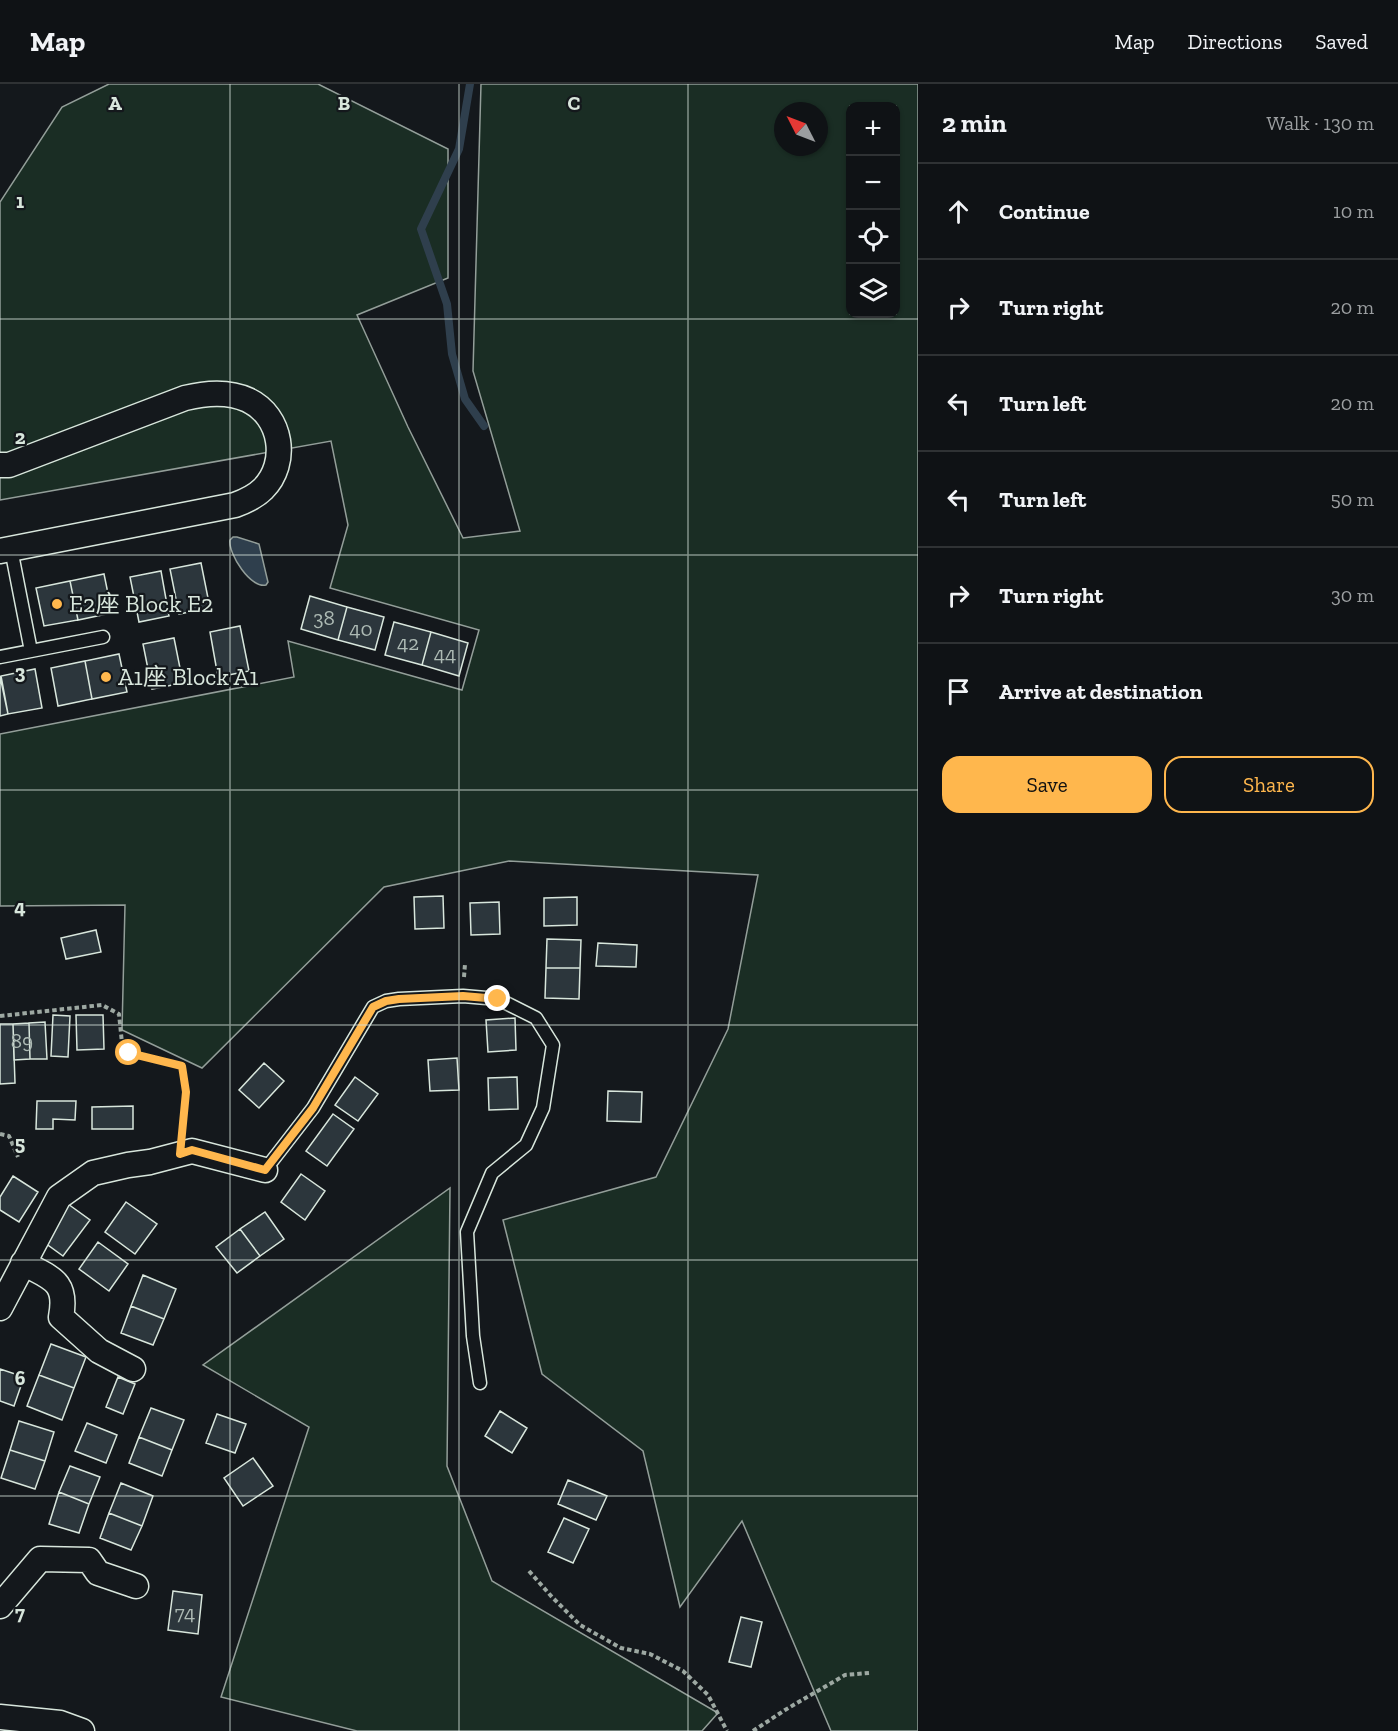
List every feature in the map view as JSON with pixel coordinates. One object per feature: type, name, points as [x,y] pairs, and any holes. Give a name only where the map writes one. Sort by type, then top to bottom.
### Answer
[{"type":"street","points":[[0,465],[9,465],[200,394],[232,395],[247,399],[270,419],[277,433],[280,449],[278,464],[272,478],[250,500],[235,505],[6,550]]},
{"type":"street","points":[[0,1308],[59,1197],[93,1173],[150,1162],[192,1150],[265,1170]]},
{"type":"street","points":[[23,1263],[57,1282],[62,1293],[61,1317],[99,1351],[133,1369]]},
{"type":"street","points":[[0,1606],[40,1559],[89,1560],[98,1573],[136,1586]]},
{"type":"street","points":[[0,1717],[67,1728]]},
{"type":"lane","points":[[6,550],[31,651]]},
{"type":"lane","points":[[0,657],[103,637]]},
{"type":"lane","points":[[265,1170],[313,1108],[373,1007],[386,1001],[463,996],[498,999],[536,1018],[553,1045],[543,1107],[526,1145],[492,1173],[467,1233],[473,1336],[480,1383]]},
{"type":"path","points":[[0,1016],[102,1005],[119,1014],[122,1044],[129,1053],[182,1066],[186,1092],[180,1154]]},
{"type":"path","points":[[0,1134],[9,1136],[18,1157]]},
{"type":"path","points":[[529,1571],[580,1625],[621,1648],[650,1654],[682,1671],[708,1695],[727,1731]]},
{"type":"path","points":[[753,1731],[845,1675],[869,1673]]},
{"type":"green space","points":[[109,84],[318,84],[448,149],[448,278],[357,315],[408,427],[463,538],[520,531],[473,371],[481,84],[918,84],[918,1731],[831,1731],[742,1521],[680,1607],[643,1451],[542,1374],[503,1220],[656,1177],[728,1029],[758,875],[509,861],[384,887],[202,1068],[122,1030],[125,905],[0,906],[0,734],[294,677],[288,641],[462,690],[479,630],[330,588],[348,525],[331,441],[0,500],[0,202],[62,107]]},
{"type":"green space","points":[[450,1188],[447,1466],[492,1581],[718,1713],[702,1731],[357,1731],[221,1697],[309,1427],[203,1365]]},
{"type":"water","points":[[233,537],[259,544],[268,582],[266,585],[254,582],[242,569],[230,546],[230,540]]},
{"type":"building","points":[[201,563],[210,608],[179,614],[170,569]]},
{"type":"building","points":[[161,571],[169,616],[139,622],[130,577]]},
{"type":"building","points":[[104,574],[112,613],[78,620],[70,581]]},
{"type":"building","name":"E2座 Block E2","points":[[70,581],[78,620],[44,626],[36,588]]},
{"type":"building","points":[[310,596],[347,607],[338,640],[301,629]]},
{"type":"building","points":[[347,607],[384,617],[375,650],[338,640]]},
{"type":"building","points":[[394,622],[431,632],[422,665],[385,655]]},
{"type":"building","points":[[240,626],[249,671],[218,677],[210,632]]},
{"type":"building","points":[[431,632],[468,643],[459,676],[422,665]]},
{"type":"building","points":[[174,638],[183,683],[152,689],[143,644]]},
{"type":"building","name":"A1座 Block A1","points":[[119,654],[127,692],[92,699],[85,661]]},
{"type":"building","points":[[85,661],[92,699],[58,706],[51,668]]},
{"type":"building","points":[[35,669],[42,708],[8,714],[1,676]]},
{"type":"building","points":[[0,676],[8,714],[0,716]]},
{"type":"building","points":[[443,896],[444,928],[415,929],[414,897]]},
{"type":"building","points":[[577,897],[577,925],[544,926],[544,898]]},
{"type":"building","points":[[499,902],[500,934],[471,935],[470,903]]},
{"type":"building","points":[[96,930],[101,952],[66,959],[61,938]]},
{"type":"building","points":[[547,939],[581,940],[580,968],[546,968]]},
{"type":"building","points":[[598,943],[637,945],[636,967],[596,966]]},
{"type":"building","points":[[546,968],[580,968],[579,999],[545,998]]},
{"type":"building","points":[[53,1015],[70,1016],[68,1057],[51,1056]]},
{"type":"building","points":[[76,1015],[103,1015],[104,1049],[77,1050]]},
{"type":"building","points":[[515,1018],[516,1050],[488,1052],[486,1020]]},
{"type":"building","points":[[45,1022],[47,1059],[30,1059],[29,1023]]},
{"type":"building","points":[[29,1023],[30,1059],[14,1060],[13,1024]]},
{"type":"building","points":[[0,1024],[13,1024],[15,1083],[0,1084]]},
{"type":"building","points":[[457,1058],[459,1090],[430,1091],[428,1060]]},
{"type":"building","points":[[264,1063],[284,1081],[259,1108],[239,1090]]},
{"type":"building","points":[[355,1077],[378,1094],[358,1121],[335,1105]]},
{"type":"building","points":[[517,1077],[518,1109],[489,1110],[488,1078]]},
{"type":"building","points":[[608,1091],[642,1092],[641,1122],[607,1121]]},
{"type":"building","points":[[37,1101],[76,1101],[75,1120],[53,1119],[53,1129],[36,1129]]},
{"type":"building","points":[[133,1106],[133,1129],[92,1129],[92,1107]]},
{"type":"building","points":[[333,1114],[354,1129],[327,1166],[306,1151]]},
{"type":"building","points":[[301,1174],[325,1191],[305,1220],[281,1202]]},
{"type":"building","points":[[13,1176],[38,1192],[19,1222],[0,1210],[0,1197]]},
{"type":"building","points":[[126,1202],[157,1224],[135,1254],[105,1232]]},
{"type":"building","points":[[68,1204],[90,1220],[63,1256],[41,1240]]},
{"type":"building","points":[[265,1212],[284,1239],[260,1256],[240,1229]]},
{"type":"building","points":[[240,1229],[260,1256],[237,1273],[216,1247]]},
{"type":"building","points":[[98,1242],[128,1264],[109,1291],[79,1269]]},
{"type":"building","points":[[143,1275],[176,1289],[164,1319],[131,1306]]},
{"type":"building","points":[[131,1306],[164,1319],[153,1345],[121,1333]]},
{"type":"building","points":[[51,1344],[86,1357],[74,1388],[39,1375]]},
{"type":"building","points":[[0,1369],[24,1377],[14,1406],[0,1401]]},
{"type":"building","points":[[39,1375],[74,1388],[62,1420],[27,1406]]},
{"type":"building","points":[[118,1377],[135,1384],[123,1414],[106,1407]]},
{"type":"building","points":[[151,1408],[184,1420],[172,1450],[139,1437]]},
{"type":"building","points":[[500,1411],[527,1428],[512,1453],[485,1436]]},
{"type":"building","points":[[217,1414],[246,1424],[235,1453],[206,1443]]},
{"type":"building","points":[[19,1421],[54,1432],[45,1461],[10,1450]]},
{"type":"building","points":[[87,1423],[117,1435],[106,1463],[75,1451]]},
{"type":"building","points":[[139,1437],[172,1450],[162,1476],[129,1463]]},
{"type":"building","points":[[10,1450],[45,1461],[35,1489],[1,1478]]},
{"type":"building","points":[[253,1458],[273,1486],[243,1506],[224,1478]]},
{"type":"building","points":[[70,1466],[100,1477],[89,1504],[59,1492]]},
{"type":"building","points":[[568,1480],[607,1496],[596,1520],[558,1504]]},
{"type":"building","points":[[121,1483],[153,1496],[142,1526],[109,1513]]},
{"type":"building","points":[[59,1492],[89,1504],[79,1533],[49,1524]]},
{"type":"building","points":[[109,1513],[142,1526],[131,1550],[100,1538]]},
{"type":"building","points":[[564,1518],[589,1529],[573,1563],[548,1552]]},
{"type":"building","points":[[173,1591],[202,1595],[198,1634],[168,1630]]},
{"type":"building","points":[[741,1617],[762,1622],[751,1667],[729,1662]]},
{"type":"waterway","points":[[470,84],[459,149],[421,229],[447,304],[452,354],[465,399],[484,426]]},
{"type":"place","name":"E2座 Block E2","points":[[57,604]]},
{"type":"place","name":"A1座 Block A1","points":[[106,677]]},
{"type":"route","points":[[129,1053],[182,1066],[186,1092],[180,1154],[192,1150],[265,1170],[313,1108],[373,1007],[386,1001],[399,999],[463,996],[498,999]]}]
